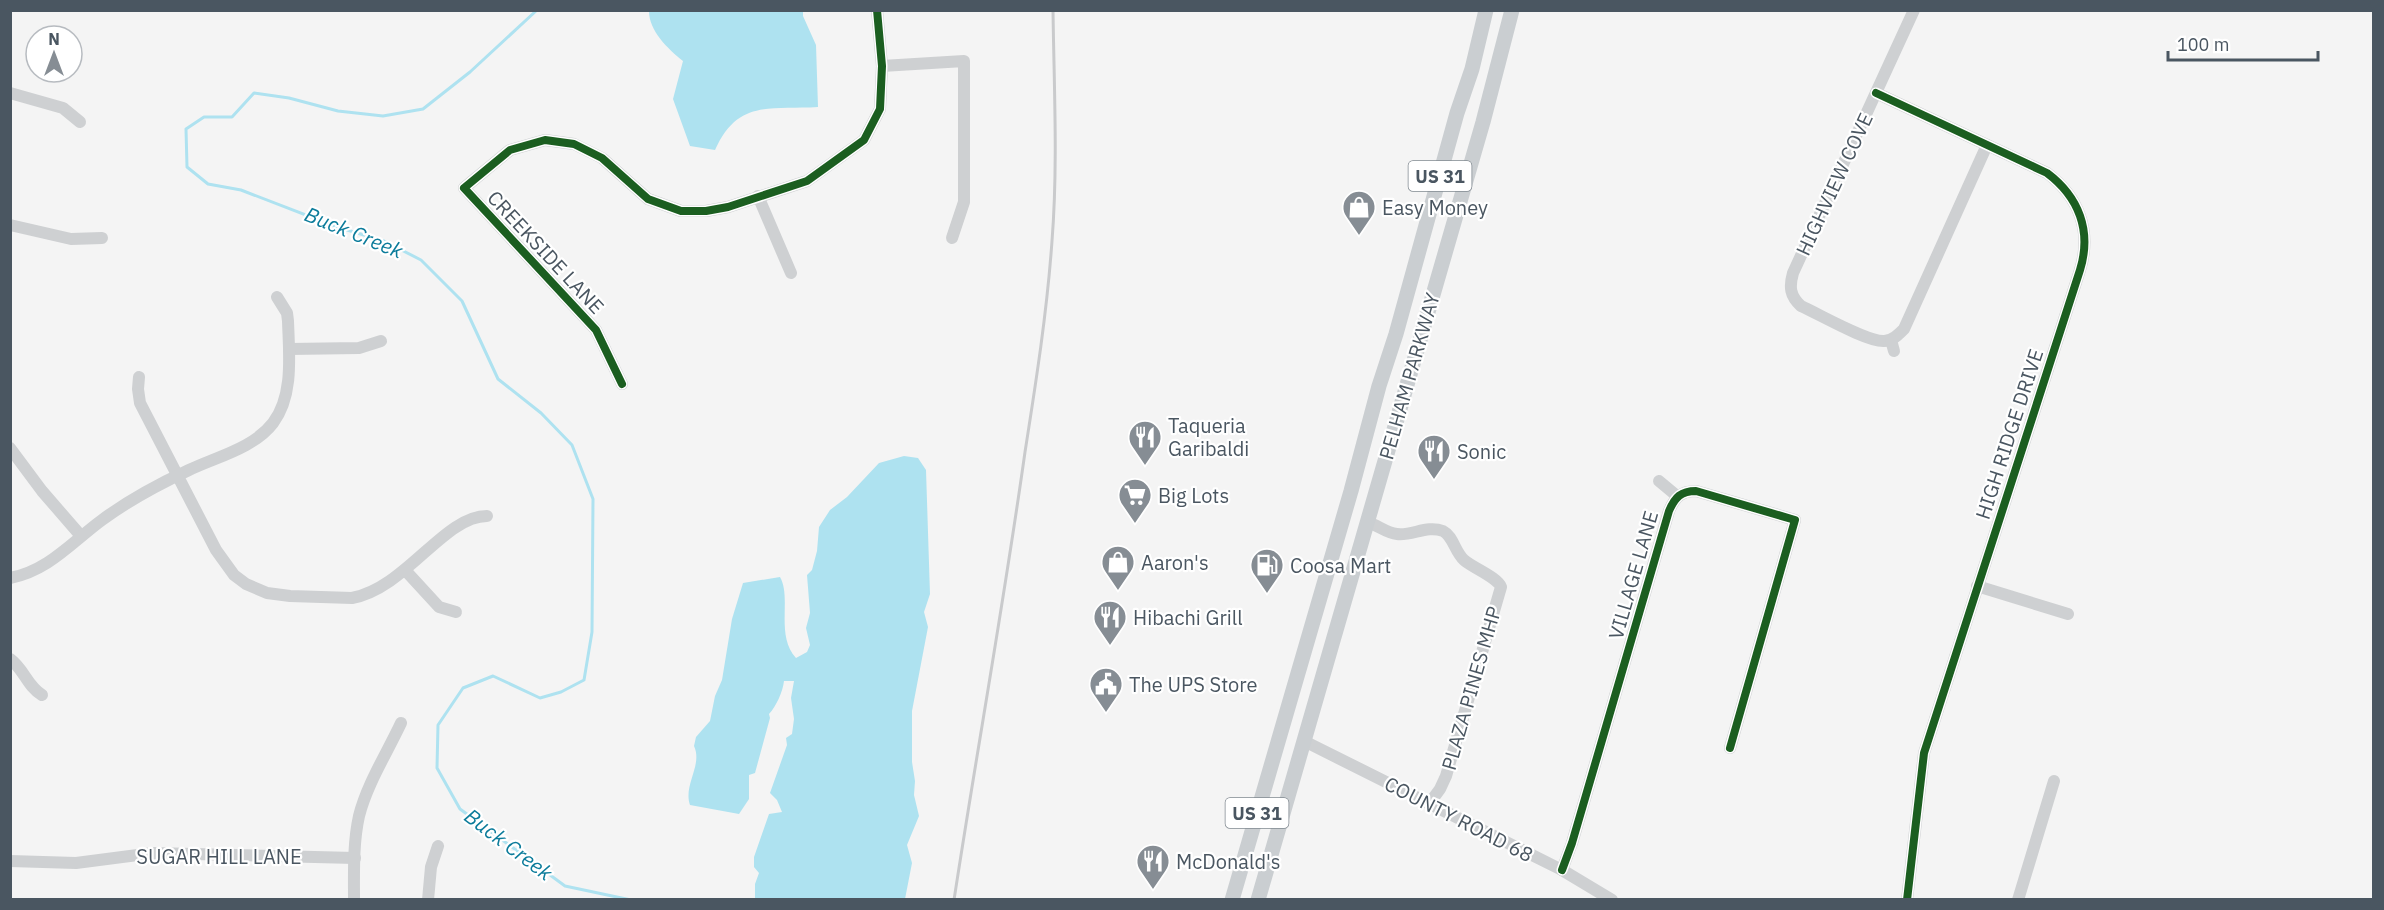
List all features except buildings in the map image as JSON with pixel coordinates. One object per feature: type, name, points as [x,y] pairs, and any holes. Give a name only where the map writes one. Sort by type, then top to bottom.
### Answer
[{"type":"main road","name":"PELHAM PARKWAY","points":[[1282,727],[1379,386],[1398,327],[1486,10]]},
{"type":"main road","name":"PELHAM PARKWAY","points":[[1304,741],[1475,151],[1512,10]]},
{"type":"main road","points":[[1481,30],[1506,36]]},
{"type":"main road","points":[[1448,145],[1475,151]]},
{"type":"main road","points":[[1398,327],[1421,336]]},
{"type":"main road","points":[[1354,479],[1378,483]]},
{"type":"main road","points":[[1282,727],[1304,741]]},
{"type":"main road","name":"US 31","points":[[1232,900],[1282,727]]},
{"type":"main road","name":"US 31","points":[[1258,900],[1304,741]]},
{"type":"main road","points":[[1245,854],[1269,861]]},
{"type":"street","name":"CREEKSIDE LANE","points":[[622,384],[596,330],[464,188],[510,150],[545,140],[574,144],[602,158],[648,199],[681,211],[706,211],[728,207],[807,181],[864,140],[880,109],[882,66],[877,10]]},
{"type":"street","name":"HIGHVIEW COVE","points":[[1914,10],[1793,273],[1786,296],[1801,306],[1874,340],[1893,345],[1904,329],[1987,145]]},
{"type":"street","points":[[882,66],[964,61],[964,202],[952,238]]},
{"type":"street","points":[[10,93],[63,108],[80,122]]},
{"type":"street","name":"HIGH RIDGE DRIVE","points":[[1876,93],[2038,167],[2063,185],[2073,197],[2079,211],[2085,240],[2083,260],[1924,753],[1907,900]]},
{"type":"street","points":[[758,196],[790,273]]},
{"type":"street","points":[[10,225],[71,239],[102,238]]},
{"type":"street","points":[[10,578],[41,568],[122,506],[177,476],[257,438],[272,424],[282,408],[286,393],[289,349],[287,313],[277,297]]},
{"type":"street","points":[[289,349],[357,348],[381,341]]},
{"type":"street","points":[[139,377],[140,403],[222,560],[241,582],[256,590],[277,595],[352,598],[375,591],[468,519],[488,516]]},
{"type":"street","points":[[10,448],[42,491],[81,536]]},
{"type":"street","name":"VILLAGE LANE","points":[[1659,481],[1677,496]]},
{"type":"street","name":"VILLAGE LANE","points":[[1562,870],[1572,843],[1669,510],[1677,496],[1686,491],[1696,491],[1795,520],[1730,748]]},
{"type":"street","name":"PLAZA PINES MHP","points":[[1367,522],[1399,535],[1423,530],[1443,531],[1449,536],[1459,555],[1474,569],[1497,581],[1501,587],[1446,776],[1429,804]]},
{"type":"street","points":[[405,570],[439,607],[456,612]]},
{"type":"street","points":[[1977,586],[2068,615]]},
{"type":"street","points":[[10,659],[23,670],[32,688],[42,695]]},
{"type":"street","points":[[354,900],[355,858],[360,814],[367,794],[401,723]]},
{"type":"street","name":"COUNTY ROAD 68","points":[[1304,741],[1562,870],[1612,900]]},
{"type":"street","points":[[2018,900],[2054,781]]},
{"type":"street","points":[[428,900],[431,867],[438,846]]},
{"type":"street","name":"SUGAR HILL LANE","points":[[10,861],[76,864],[153,853],[355,858]]},
{"type":"water","points":[[649,11],[803,11],[816,45],[818,107],[757,110],[734,122],[715,150],[690,146],[673,99],[683,61],[656,32],[652,26]]},
{"type":"water","points":[[904,456],[918,458],[926,470],[930,594],[924,612],[928,627],[912,711],[914,795],[919,816],[907,845],[912,863],[905,899],[755,899],[755,884],[759,873],[754,867],[754,857],[769,814],[782,812],[777,800],[770,793],[787,745],[786,738],[792,734],[794,719],[791,698],[794,681],[784,681],[779,699],[769,714],[770,718],[755,773],[749,775],[749,799],[739,814],[690,805],[689,798],[696,760],[694,746],[696,737],[710,721],[715,696],[722,680],[732,619],[743,583],[780,577],[785,595],[786,639],[796,658],[807,652],[810,645],[806,628],[810,613],[807,575],[812,570],[817,551],[819,527],[830,510],[847,497],[879,463]]},
{"type":"waterway","name":"Buck Creek","points":[[537,10],[470,72],[423,109],[383,116],[338,111],[289,98],[254,93],[232,117],[204,117],[186,129],[187,167],[208,184],[241,190],[337,227],[384,241],[421,260],[462,301],[498,379],[541,413],[572,445],[593,499],[592,632],[584,680],[561,692],[540,698],[493,676],[463,688],[438,725],[437,768],[460,809],[565,886],[631,900]]},
{"type":"railway","points":[[954,900],[1008,564],[1047,294],[1055,184],[1053,10]]},
{"type":"cycle path","points":[[622,384],[596,330],[464,188],[510,150],[545,140],[574,144],[602,158],[648,199],[681,211],[706,211],[728,207],[807,181],[864,140],[880,109],[882,66],[877,10]]},
{"type":"cycle path","points":[[1876,93],[2047,173],[2058,182],[2075,204],[2083,228],[2084,242],[2080,270],[1924,753],[1907,900]]},
{"type":"cycle path","points":[[1562,870],[1572,843],[1669,511],[1679,496],[1691,491],[1795,520],[1730,748]]},
{"type":"place","name":"Easy Money","points":[[1359,236]]},
{"type":"place","name":"Taqueria Garibaldi","points":[[1145,466]]},
{"type":"place","name":"Sonic","points":[[1434,480]]},
{"type":"place","name":"Big Lots","points":[[1135,524]]},
{"type":"place","name":"Aaron's","points":[[1118,591]]},
{"type":"place","name":"Coosa Mart","points":[[1267,594]]},
{"type":"place","name":"Hibachi Grill","points":[[1110,646]]},
{"type":"place","name":"The UPS Store","points":[[1106,713]]},
{"type":"place","name":"McDonald's","points":[[1153,890]]}]
